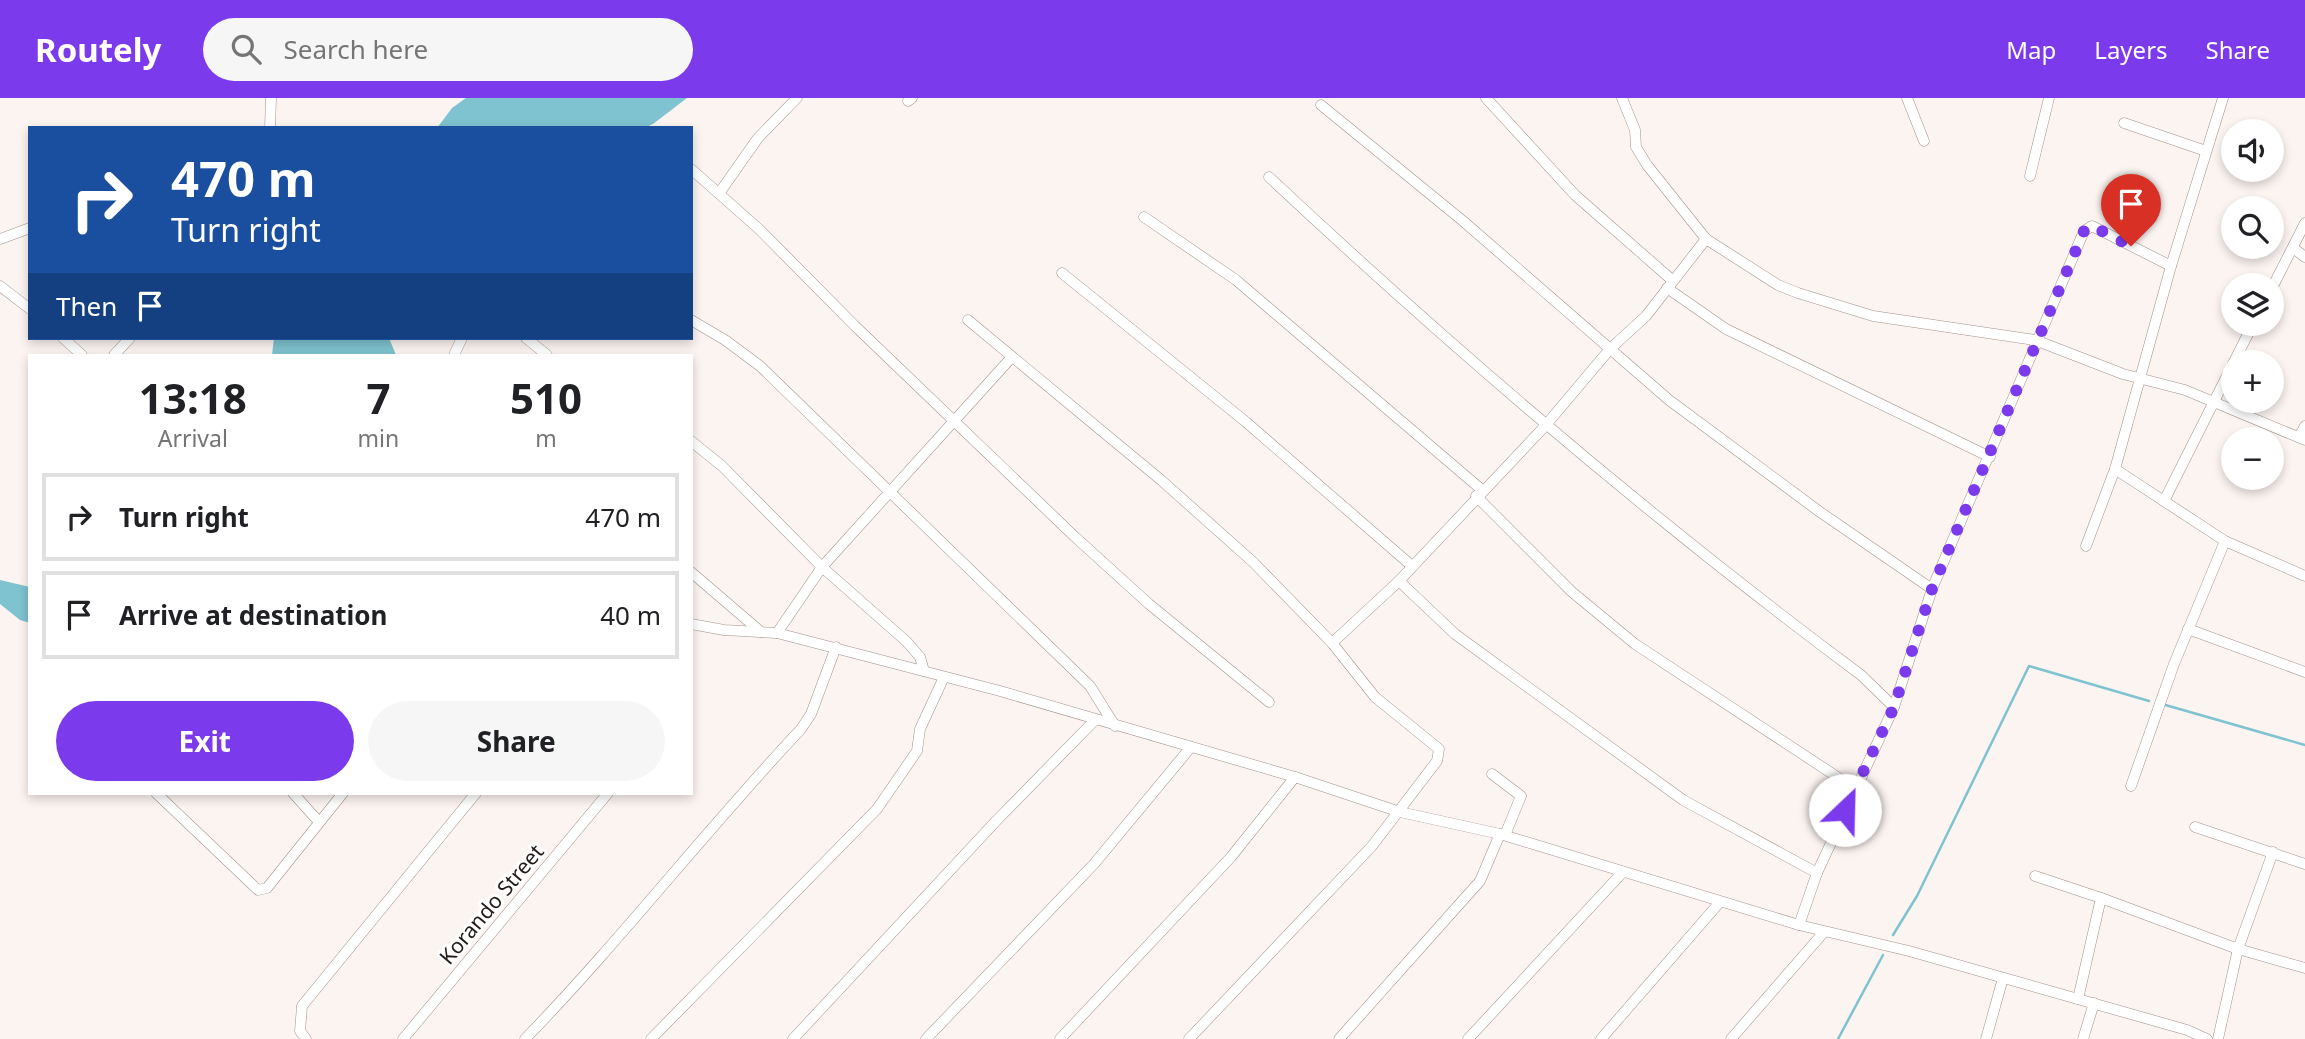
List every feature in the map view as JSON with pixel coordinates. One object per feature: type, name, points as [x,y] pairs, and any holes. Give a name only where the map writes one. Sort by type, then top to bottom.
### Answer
[{"type":"street","points":[[270,126],[271,98]]},
{"type":"street","points":[[720,192],[758,138],[797,98]]},
{"type":"street","points":[[1486,98],[1574,195],[1669,284],[1726,329],[1990,457]]},
{"type":"street","points":[[1622,98],[1635,130],[1636,147],[1647,166],[1706,239],[1778,285],[1873,316],[2035,340],[2087,362],[2171,385],[2302,438],[2305,426]]},
{"type":"street","points":[[1907,98],[1924,141]]},
{"type":"street","points":[[2030,176],[2049,98]]},
{"type":"street","points":[[2086,546],[2115,469],[2171,266],[2223,98]]},
{"type":"street","points":[[1321,105],[1463,221],[1717,438],[1932,589]]},
{"type":"street","points":[[2124,123],[2206,151]]},
{"type":"street","points":[[693,171],[720,192],[1074,537],[1179,630],[1269,702]]},
{"type":"street","points":[[1269,177],[1419,317],[1545,426],[1861,675],[1894,707]]},
{"type":"street","points":[[1144,217],[1236,280],[1479,493],[1572,592],[1635,644],[1854,788]]},
{"type":"street","points":[[2280,273],[2305,223]]},
{"type":"street","points":[[1799,925],[1817,873],[1854,788],[1894,707],[1932,589],[1990,457],[2035,340],[2088,227],[2092,226],[2171,266]]},
{"type":"street","points":[[0,239],[28,229]]},
{"type":"street","points":[[1332,643],[1399,580],[1545,426],[1610,349],[1646,316],[1706,239]]},
{"type":"street","points":[[2292,248],[2305,257]]},
{"type":"street","points":[[1062,273],[1246,422],[1412,566]]},
{"type":"street","points":[[0,286],[28,307]]},
{"type":"street","points":[[968,320],[1192,507],[1253,562],[1332,643],[1375,696],[1439,749],[1437,761],[1400,812],[1189,1039]]},
{"type":"street","points":[[693,321],[725,340],[760,366],[1090,686],[1115,726]]},
{"type":"street","points":[[2164,501],[2247,336]]},
{"type":"street","points":[[66,340],[81,354]]},
{"type":"street","points":[[115,354],[128,340]]},
{"type":"street","points":[[528,340],[546,354]]},
{"type":"street","points":[[777,632],[822,567],[957,421],[1011,358]]},
{"type":"street","points":[[693,443],[722,466],[822,567],[914,649],[924,671]]},
{"type":"street","points":[[2115,469],[2225,541],[2305,576]]},
{"type":"street","points":[[2131,786],[2225,541]]},
{"type":"street","points":[[693,574],[761,632]]},
{"type":"street","points":[[1399,580],[1455,634],[1683,800],[1817,873]]},
{"type":"street","points":[[693,624],[777,632],[924,671],[1295,777],[1400,812],[1502,835],[1799,925],[1909,951],[2094,1003],[2207,1039]]},
{"type":"street","points":[[2189,629],[2305,672]]},
{"type":"street","points":[[525,1039],[572,991],[692,848],[800,729],[810,714],[836,647]]},
{"type":"street","points":[[651,1039],[877,809],[917,751],[920,729],[944,677]]},
{"type":"street","points":[[793,1039],[1095,720]]},
{"type":"street","points":[[926,1039],[1094,864],[1191,747]]},
{"type":"street","points":[[1339,1039],[1480,881],[1521,796],[1492,774]]},
{"type":"street","points":[[1060,1039],[1222,867],[1295,777]]},
{"type":"street","points":[[158,795],[258,890],[267,888],[341,795]]},
{"type":"street","points":[[295,795],[319,822]]},
{"type":"street","points":[[306,1039],[300,1031],[302,1006],[474,795]]},
{"type":"street","name":"Korando Street","points":[[403,1039],[606,795]]},
{"type":"street","points":[[2195,827],[2305,864]]},
{"type":"street","points":[[2218,1039],[2238,948],[2273,852]]},
{"type":"street","points":[[1468,1039],[1622,873]]},
{"type":"street","points":[[2035,876],[2238,948],[2305,968]]},
{"type":"street","points":[[2078,999],[2101,898]]},
{"type":"street","points":[[1601,1039],[1720,902]]},
{"type":"street","points":[[1731,1039],[1824,932]]},
{"type":"street","points":[[1986,1039],[2003,978]]},
{"type":"street","points":[[2083,1039],[2094,1003]]},
{"type":"water","points":[[466,98],[687,98],[648,126],[438,126],[452,108]]},
{"type":"water","points":[[274,340],[390,340],[396,354],[272,354]]},
{"type":"water","points":[[0,580],[28,587],[28,622],[20,620],[0,604]]},
{"type":"waterway","points":[[1893,935],[1917,896],[2029,666],[2149,701]]},
{"type":"waterway","points":[[2162,704],[2305,745]]},
{"type":"waterway","points":[[1838,1039],[1883,955]]},
{"type":"route","points":[[1845,810],[1894,707],[1932,589],[1990,457],[2035,340],[2084,231],[2092,226],[2131,246]]}]
